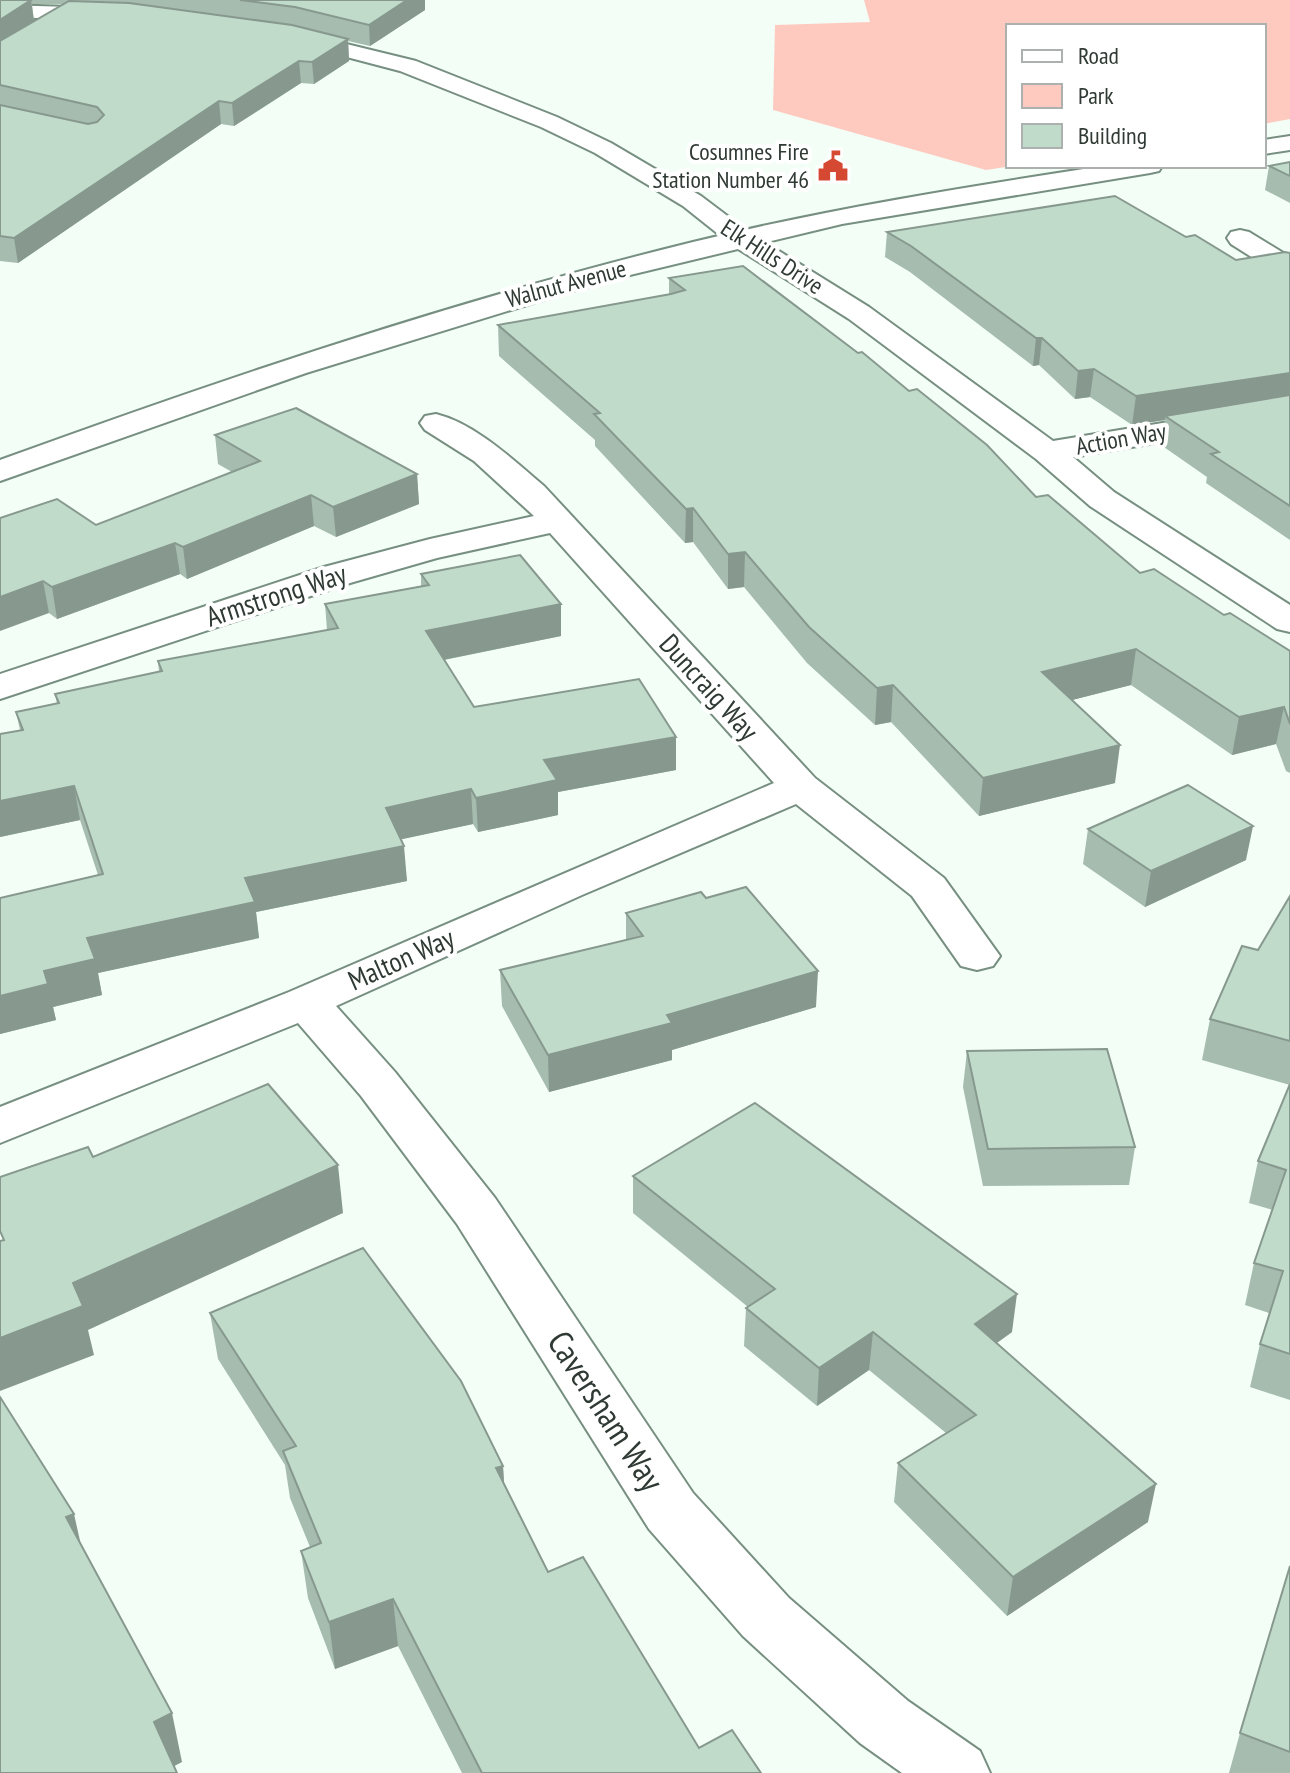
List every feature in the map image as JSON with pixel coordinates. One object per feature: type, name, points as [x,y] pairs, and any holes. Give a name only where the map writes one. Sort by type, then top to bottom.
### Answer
[{"type":"street","points":[[0,11],[132,15]]},
{"type":"street","points":[[38,32],[70,11]]},
{"type":"street","name":"Elk Hills Drive","points":[[264,32],[346,48],[408,66],[549,122],[603,148],[692,201],[741,239],[859,313],[1047,452],[1102,499],[1151,534],[1290,621]]},
{"type":"street","points":[[1266,147],[1290,143]]},
{"type":"street","name":"Walnut Avenue","points":[[0,471],[321,356],[621,268],[800,225],[1138,168]]},
{"type":"street","points":[[1240,238],[1290,269]]},
{"type":"street","name":"Action Way","points":[[1047,452],[1290,411]]},
{"type":"street","name":"Duncraig Way","points":[[436,423],[485,454],[532,493],[800,787],[928,887],[977,956]]},
{"type":"street","name":"Armstrong Way","points":[[0,687],[337,575],[430,549],[558,521]]},
{"type":"street","name":"Malton Way","points":[[0,1126],[306,1002],[566,886],[800,787]]},
{"type":"street","name":"Caversham Way","points":[[306,1002],[378,1084],[476,1211],[671,1511],[766,1617],[884,1722],[956,1773]]},
{"type":"green space","points":[[864,0],[1290,0],[1290,119],[1266,124],[1266,24],[1006,24],[1006,167],[986,170],[773,110],[775,25],[870,22]]},
{"type":"building","points":[[0,0],[31,0],[0,20]]},
{"type":"building","points":[[240,0],[407,0],[369,25],[295,7]]},
{"type":"building","points":[[69,1],[129,3],[292,25],[348,39],[312,62],[299,61],[232,103],[219,101],[14,238],[0,236],[0,105],[88,124],[97,122],[104,115],[97,107],[0,85],[0,41]]},
{"type":"building","points":[[1290,162],[1290,176],[1269,166]]},
{"type":"building","points":[[1115,196],[1186,237],[1195,235],[1236,260],[1290,253],[1290,373],[1136,396],[1094,369],[1078,371],[1042,338],[1036,338],[911,246],[887,232]]},
{"type":"building","points":[[743,266],[858,353],[862,352],[909,391],[917,389],[987,445],[1036,497],[1048,495],[1140,573],[1154,569],[1224,615],[1230,613],[1290,651],[1290,724],[1284,707],[1239,717],[1136,649],[1042,672],[1120,745],[983,778],[893,685],[877,688],[809,627],[745,552],[728,554],[693,508],[686,509],[594,414],[600,413],[498,325],[671,294],[685,290],[669,278]]},
{"type":"building","points":[[1290,395],[1290,506],[1211,454],[1219,452],[1165,416]]},
{"type":"building","points":[[296,408],[417,474],[333,507],[311,495],[183,547],[175,543],[52,587],[43,581],[0,597],[0,518],[57,499],[96,525],[260,461],[215,435]]},
{"type":"building","points":[[520,555],[561,604],[426,631],[474,707],[639,679],[676,737],[544,760],[557,780],[476,798],[471,789],[386,808],[404,846],[245,878],[255,902],[87,938],[95,959],[44,971],[48,984],[0,996],[0,898],[103,874],[74,786],[0,801],[0,734],[23,730],[16,712],[59,703],[55,694],[162,671],[158,661],[338,628],[325,604],[429,585],[421,574]]},
{"type":"building","points":[[1188,785],[1253,826],[1151,871],[1088,829]]},
{"type":"building","points":[[746,887],[818,971],[667,1015],[672,1023],[548,1055],[500,970],[643,936],[626,913],[701,892],[706,898]]},
{"type":"building","points":[[1290,896],[1290,1041],[1210,1019],[1242,946],[1258,950]]},
{"type":"building","points":[[1107,1049],[1135,1147],[988,1149],[967,1051]]},
{"type":"building","points":[[268,1084],[338,1165],[73,1283],[83,1306],[0,1338],[0,1241],[4,1240],[0,1231],[0,1177],[88,1147],[93,1157]]},
{"type":"building","points":[[1290,1084],[1290,1354],[1260,1344],[1283,1271],[1254,1263],[1286,1170],[1258,1161]]},
{"type":"building","points":[[755,1103],[1017,1294],[975,1324],[1156,1484],[1013,1577],[898,1463],[976,1415],[873,1332],[819,1368],[746,1308],[775,1289],[633,1176]]},
{"type":"building","points":[[363,1248],[461,1381],[503,1466],[496,1468],[548,1572],[583,1557],[699,1748],[732,1730],[761,1773],[482,1773],[393,1599],[329,1622],[301,1551],[321,1543],[283,1451],[296,1446],[210,1313]]},
{"type":"building","points":[[0,1397],[74,1514],[66,1517],[172,1713],[154,1722],[177,1773],[0,1773]]},
{"type":"building","points":[[1290,1566],[1290,1752],[1240,1733]]},
{"type":"place","name":"Cosumnes Fire Station Number 46","points":[[833,166]]}]
